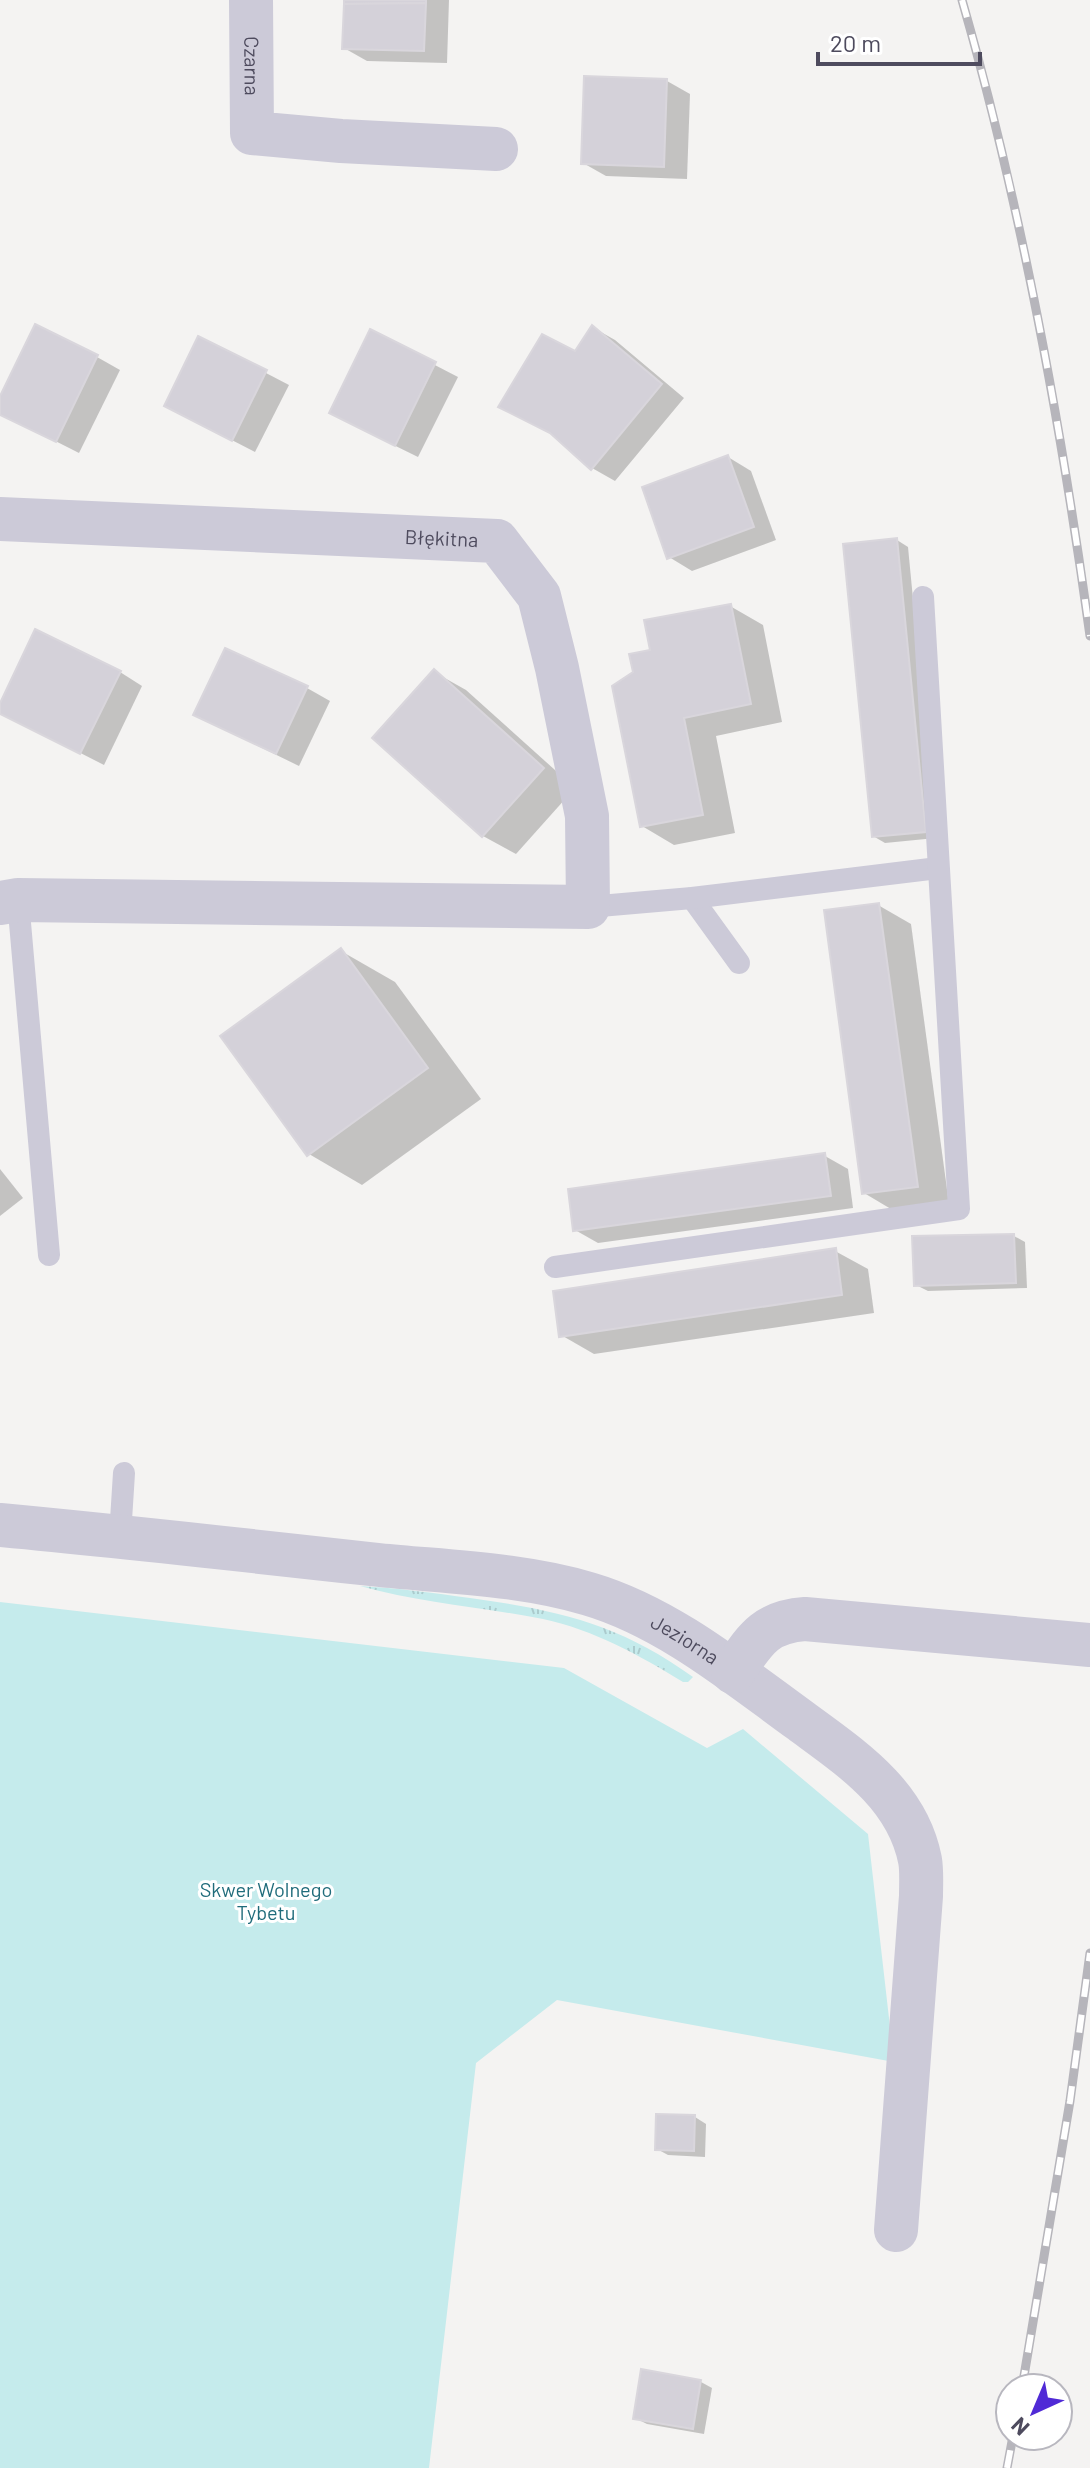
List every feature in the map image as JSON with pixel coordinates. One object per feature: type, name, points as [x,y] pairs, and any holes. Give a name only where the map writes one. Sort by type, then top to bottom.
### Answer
[{"type":"street","name":"Czarna","points":[[251,0],[252,133],[496,149]]},
{"type":"street","name":"Błękitna","points":[[0,519],[497,541],[539,596],[543,610],[587,816],[588,907]]},
{"type":"street","points":[[9,901],[588,907]]},
{"type":"street","name":"Jeziorna","points":[[0,1525],[496,1578],[589,1594],[644,1617],[733,1672],[861,1765],[887,1791],[908,1826],[920,1860],[921,1896],[896,2230]]},
{"type":"street","points":[[733,1672],[756,1639],[769,1628],[795,1620],[1090,1645]]},
{"type":"lane","points":[[555,1267],[959,1209],[923,597]]},
{"type":"lane","points":[[588,907],[692,898],[938,868]]},
{"type":"lane","points":[[692,898],[739,963]]},
{"type":"lane","points":[[9,901],[49,1255]]},
{"type":"lane","points":[[120,1536],[124,1473]]},
{"type":"green space","points":[[360,1586],[470,1598],[560,1614],[640,1644],[693,1677],[683,1682],[616,1644],[562,1624],[405,1597]]},
{"type":"green space","name":"Skwer Wolnego Tybetu","points":[[0,1602],[564,1668],[707,1748],[743,1729],[868,1834],[894,2062],[557,2000],[476,2063],[429,2468],[0,2468]]},
{"type":"building","points":[[344,0],[426,0],[426,3],[344,4]]},
{"type":"building","points":[[426,3],[424,51],[342,49],[344,4]]},
{"type":"building","points":[[584,76],[667,79],[664,167],[581,164]]},
{"type":"building","points":[[35,324],[98,355],[56,442],[0,415],[0,396]]},
{"type":"building","points":[[592,325],[662,384],[591,470],[550,433],[498,407],[542,334],[575,351]]},
{"type":"building","points":[[370,329],[436,362],[395,446],[329,413]]},
{"type":"building","points":[[198,336],[267,370],[232,441],[164,406]]},
{"type":"building","points":[[728,455],[754,527],[667,559],[642,487]]},
{"type":"building","points":[[897,538],[926,832],[872,837],[843,544]]},
{"type":"building","points":[[731,604],[751,704],[684,718],[703,815],[640,827],[612,686],[633,672],[629,654],[650,650],[644,620]]},
{"type":"building","points":[[35,629],[121,671],[80,754],[0,714],[0,703]]},
{"type":"building","points":[[225,648],[308,686],[276,754],[193,715]]},
{"type":"building","points":[[434,669],[544,768],[482,837],[372,738]]},
{"type":"building","points":[[879,903],[918,1187],[862,1194],[824,910]]},
{"type":"building","points":[[341,948],[428,1068],[307,1156],[220,1036]]},
{"type":"building","points":[[825,1153],[831,1196],[573,1231],[568,1189]]},
{"type":"building","points":[[1014,1234],[1016,1283],[914,1286],[912,1236]]},
{"type":"building","points":[[836,1248],[842,1295],[559,1337],[553,1291]]},
{"type":"building","points":[[656,2114],[695,2115],[694,2151],[655,2150]]},
{"type":"building","points":[[641,2369],[701,2380],[693,2429],[633,2419]]},
{"type":"railway","points":[[962,0],[1021,235],[1066,476],[1090,636]]},
{"type":"railway","points":[[1025,2372],[1070,2101],[1090,1953]]},
{"type":"railway","points":[[1007,2468],[1010,2452]]}]
